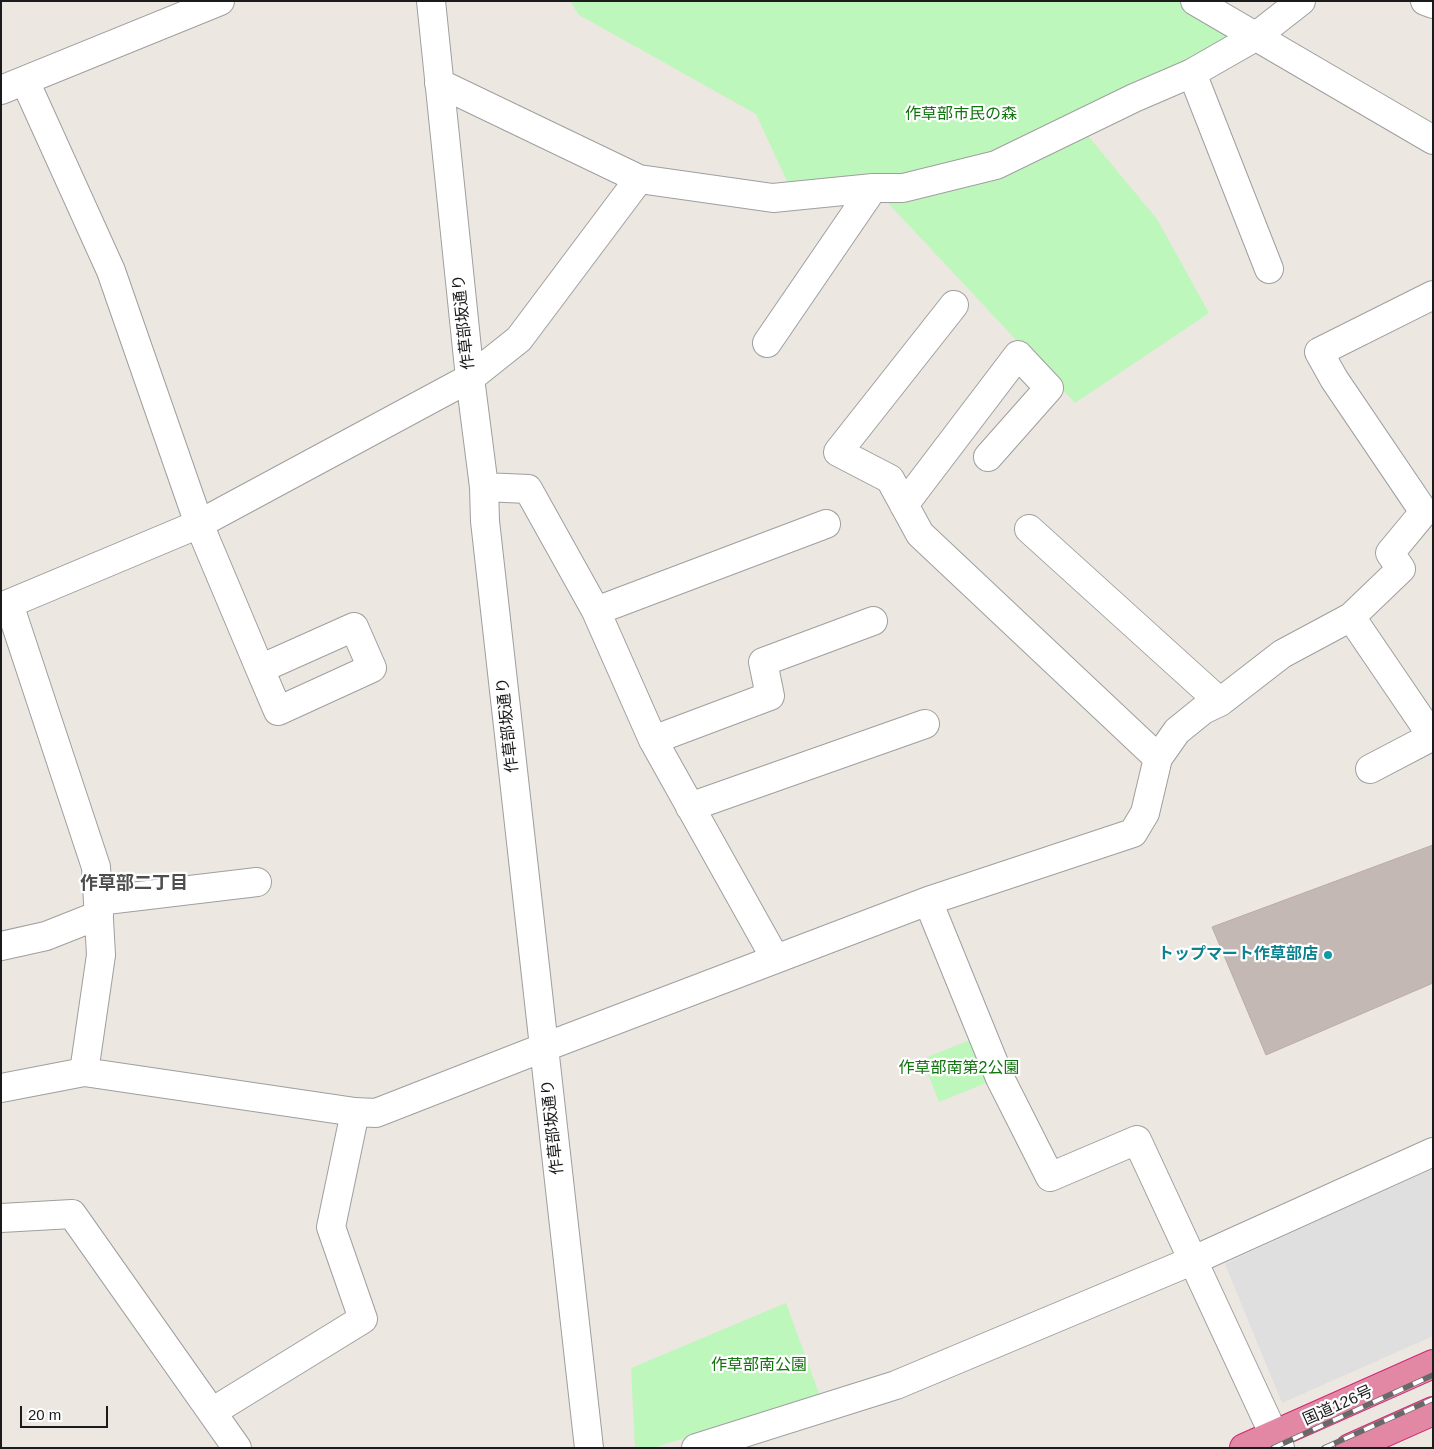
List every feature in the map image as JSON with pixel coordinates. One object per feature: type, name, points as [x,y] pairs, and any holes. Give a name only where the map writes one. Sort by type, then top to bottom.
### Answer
[{"type":"highway","name":"国道126号","points":[[1244,1448],[1277,1441],[1433,1364]]},
{"type":"highway","points":[[1350,1448],[1433,1411]]},
{"type":"street","points":[[220,1],[13,86],[111,270],[199,524],[260,669]]},
{"type":"street","name":"作草部坂通り","points":[[431,1],[470,378],[484,487],[485,521],[589,1448]]},
{"type":"street","points":[[1195,1],[1433,140]]},
{"type":"street","points":[[440,83],[639,180],[773,198],[874,188],[904,188],[996,165],[1134,98],[1192,73],[1255,37],[1300,1]]},
{"type":"street","points":[[1424,1],[1433,4]]},
{"type":"street","points":[[1192,73],[1270,269]]},
{"type":"street","points":[[84,1072],[101,956],[96,867],[5,606],[199,524],[470,378],[518,339],[639,180]]},
{"type":"street","points":[[767,343],[874,188]]},
{"type":"street","points":[[1,1088],[84,1072],[356,1112],[376,1113],[775,958],[928,901],[1133,833],[1145,813],[1158,758],[1177,731],[1203,710],[1220,702],[1282,654],[1351,617],[1401,569],[1390,553],[1424,512],[1334,379],[1319,352],[1433,295]]},
{"type":"street","points":[[954,306],[838,452],[890,479],[920,534],[1158,758]]},
{"type":"street","points":[[904,505],[1018,355],[1049,388],[988,457]]},
{"type":"street","points":[[484,487],[528,488],[596,611],[653,740],[775,958]]},
{"type":"street","points":[[596,611],[826,524]]},
{"type":"street","points":[[1030,529],[1220,702]]},
{"type":"street","points":[[1351,617],[1432,736],[1370,769]]},
{"type":"street","points":[[653,740],[770,696],[763,662],[873,621]]},
{"type":"street","points":[[690,807],[925,724]]},
{"type":"street","points":[[1,946],[46,936],[98,908],[257,882]]},
{"type":"street","points":[[928,901],[1000,1078],[1050,1177],[1137,1140],[1277,1441]]},
{"type":"street","points":[[212,1412],[363,1319],[330,1227],[356,1112]]},
{"type":"street","points":[[696,1448],[896,1385],[1194,1260],[1433,1152]]},
{"type":"street","points":[[1,1218],[72,1214],[237,1448]]},
{"type":"green space","name":"作草部市民の森","points":[[570,1],[1188,1],[1238,42],[1074,119],[1157,219],[1209,313],[1075,403],[874,188],[791,190],[756,114],[579,15]]},
{"type":"green space","name":"作草部南第2公園","points":[[980,1036],[996,1079],[939,1102],[922,1059]]},
{"type":"green space","name":"作草部南公園","points":[[786,1303],[820,1396],[653,1448],[635,1448],[631,1368]]},
{"type":"shaded area","points":[[1433,1166],[1433,1336],[1282,1403],[1225,1264]]},
{"type":"building","name":"トップマート作草部店","points":[[1433,845],[1433,983],[1266,1055],[1212,927]]},
{"type":"railway","points":[[1273,1448],[1433,1375]]},
{"type":"railway","points":[[1324,1448],[1433,1399]]},
{"type":"place","name":"トップマート作草部店","points":[[1328,955]]},
{"type":"district","name":"作草部二丁目","points":[[134,884]]}]
